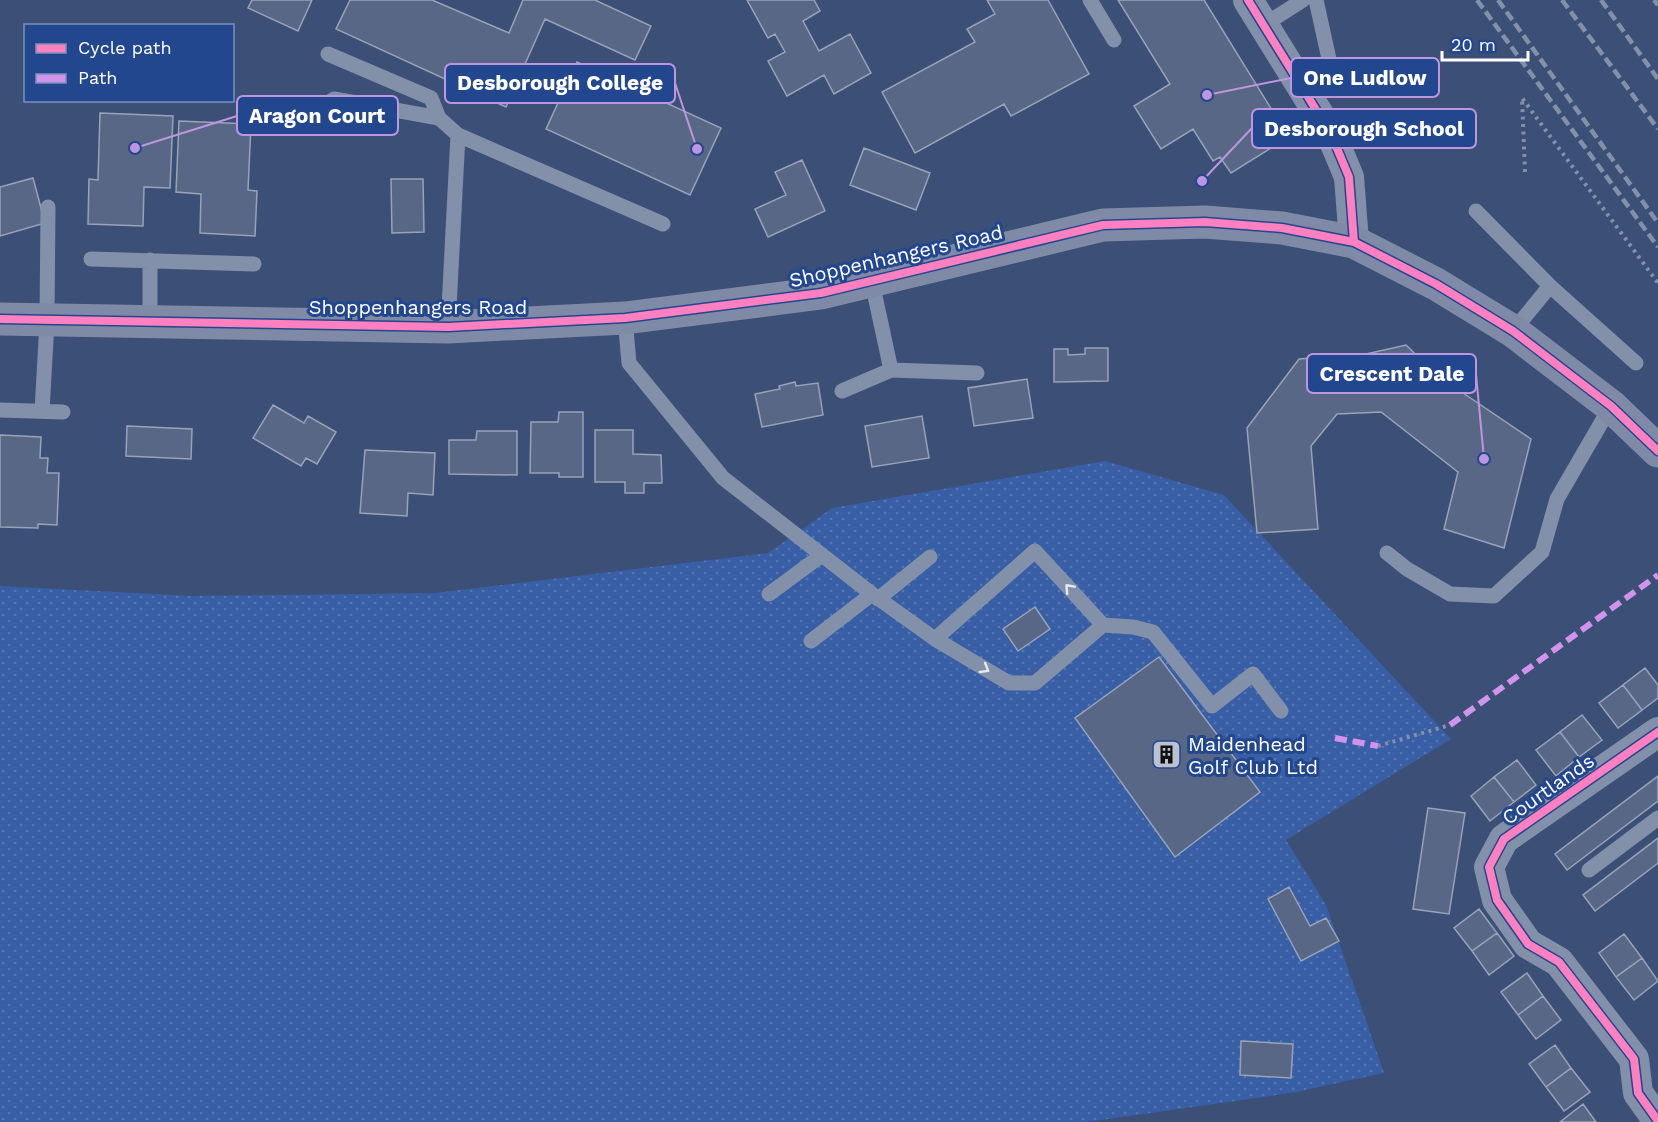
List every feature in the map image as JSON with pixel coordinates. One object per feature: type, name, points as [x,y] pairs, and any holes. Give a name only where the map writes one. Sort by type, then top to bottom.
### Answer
[{"type":"street","points":[[1248,0],[1303,86],[1330,134],[1349,177],[1354,242]]},
{"type":"street","name":"Shoppenhangers Road","points":[[0,319],[47,322],[448,327],[625,318],[821,293],[1103,225],[1205,222],[1282,228],[1354,242],[1436,284],[1513,331],[1611,406],[1658,451]]},
{"type":"street","name":"Courtlands","points":[[1658,732],[1504,840],[1489,867],[1497,900],[1528,944],[1559,962],[1646,1061],[1638,1093],[1658,1121]]},
{"type":"lane","points":[[1090,0],[1114,40]]},
{"type":"lane","points":[[1264,25],[1303,0]]},
{"type":"lane","points":[[1303,86],[1329,59],[1316,0]]},
{"type":"lane","points":[[328,54],[431,98],[439,118],[458,135],[663,224]]},
{"type":"lane","points":[[314,112],[334,99],[439,118]]},
{"type":"lane","points":[[448,327],[458,135]]},
{"type":"lane","points":[[42,411],[47,322],[48,207]]},
{"type":"lane","points":[[1476,211],[1550,286],[1636,363]]},
{"type":"lane","points":[[91,259],[254,264]]},
{"type":"lane","points":[[150,260],[150,322]]},
{"type":"lane","points":[[872,282],[891,370]]},
{"type":"lane","points":[[1513,331],[1550,286]]},
{"type":"lane","points":[[625,318],[629,363],[723,478],[875,596],[935,639],[1009,683],[1035,683],[1103,625]]},
{"type":"lane","points":[[842,391],[891,370],[977,373]]},
{"type":"lane","points":[[1387,553],[1450,594],[1494,596],[1542,552],[1557,500],[1611,406]]},
{"type":"lane","points":[[0,410],[63,412]]},
{"type":"lane","points":[[935,639],[1035,552],[1103,625],[1134,627],[1152,633],[1212,706],[1253,674],[1281,711]]},
{"type":"lane","points":[[769,594],[822,555]]},
{"type":"lane","points":[[811,641],[930,557]]},
{"type":"lane","points":[[1589,870],[1658,818]]},
{"type":"path","points":[[1525,172],[1522,98],[1658,283]]},
{"type":"path","points":[[1378,746],[1450,725]]},
{"type":"shaded area","points":[[1105,461],[1224,495],[1451,739],[1286,840],[1326,905],[1384,1073],[1291,1093],[1087,1122],[0,1122],[0,586],[192,596],[435,593],[768,553],[832,508]]},
{"type":"building","points":[[252,0],[312,0],[298,31],[248,8]]},
{"type":"building","points":[[350,0],[432,0],[509,33],[523,0],[595,0],[651,26],[635,60],[545,19],[506,107],[336,29]]},
{"type":"building","points":[[747,0],[814,0],[820,11],[803,21],[819,51],[850,34],[871,73],[834,94],[824,75],[787,96],[768,61],[785,52],[775,34],[768,38]]},
{"type":"building","points":[[987,0],[1048,0],[1089,74],[1011,116],[1004,104],[915,153],[882,92],[975,42],[967,29],[995,14]]},
{"type":"building","points":[[1118,0],[1204,0],[1275,115],[1268,120],[1282,141],[1231,173],[1220,157],[1213,161],[1193,129],[1161,149],[1134,106],[1170,84]]},
{"type":"building","points":[[577,62],[721,128],[690,195],[546,129]]},
{"type":"building","points":[[100,113],[173,116],[170,188],[144,187],[143,226],[88,224],[89,179],[98,180]]},
{"type":"building","points":[[179,121],[251,124],[248,190],[257,191],[255,236],[200,233],[201,194],[176,192]]},
{"type":"building","points":[[864,148],[930,173],[916,210],[850,185]]},
{"type":"building","points":[[802,160],[825,211],[768,237],[755,209],[786,195],[775,172]]},
{"type":"building","points":[[33,178],[45,223],[0,236],[0,187]]},
{"type":"building","points":[[391,179],[423,179],[424,232],[392,233]]},
{"type":"building","points":[[1406,345],[1438,376],[1531,439],[1504,548],[1444,529],[1458,472],[1381,412],[1337,414],[1311,446],[1318,529],[1257,533],[1247,428],[1299,359],[1366,354]]},
{"type":"building","points":[[1085,348],[1108,348],[1108,381],[1054,382],[1054,349],[1068,349],[1068,355],[1085,354]]},
{"type":"building","points":[[1027,379],[1033,418],[974,426],[968,388]]},
{"type":"building","points":[[795,382],[796,386],[818,383],[823,415],[762,427],[755,394],[780,389],[779,386]]},
{"type":"building","points":[[273,405],[304,423],[308,416],[336,432],[317,464],[306,458],[301,466],[253,438]]},
{"type":"building","points":[[559,412],[583,412],[583,477],[559,477],[559,473],[530,473],[531,422],[558,422]]},
{"type":"building","points":[[922,416],[929,458],[872,467],[865,426]]},
{"type":"building","points":[[127,426],[192,429],[191,459],[126,456]]},
{"type":"building","points":[[595,430],[633,430],[633,454],[661,455],[662,483],[644,483],[644,493],[625,493],[625,482],[595,482]]},
{"type":"building","points":[[477,431],[517,431],[517,475],[449,474],[449,440],[476,440]]},
{"type":"building","points":[[0,435],[41,437],[40,458],[48,458],[47,473],[59,473],[57,525],[38,524],[38,528],[0,527]]},
{"type":"building","points":[[365,450],[435,453],[433,495],[408,493],[407,516],[360,513]]},
{"type":"building","points":[[1035,607],[1050,629],[1018,651],[1003,629]]},
{"type":"building","name":"Maidenhead Golf Club Ltd","points":[[1159,657],[1260,792],[1175,857],[1075,718]]},
{"type":"building","points":[[1645,668],[1658,685],[1658,698],[1642,710],[1623,685]]},
{"type":"building","points":[[1623,685],[1642,710],[1618,728],[1599,703]]},
{"type":"building","points":[[1582,715],[1602,740],[1579,757],[1560,732]]},
{"type":"building","points":[[1560,732],[1579,757],[1556,776],[1536,750]]},
{"type":"building","points":[[1517,760],[1536,785],[1514,802],[1494,777]]},
{"type":"building","points":[[1658,776],[1658,801],[1567,870],[1555,854]]},
{"type":"building","points":[[1494,777],[1514,802],[1490,821],[1471,796]]},
{"type":"building","points":[[1428,808],[1465,813],[1449,914],[1413,909]]},
{"type":"building","points":[[1658,838],[1658,863],[1595,911],[1583,895]]},
{"type":"building","points":[[1289,887],[1310,926],[1326,918],[1339,941],[1301,961],[1268,899]]},
{"type":"building","points":[[1479,909],[1497,933],[1472,951],[1454,928]]},
{"type":"building","points":[[1497,933],[1514,956],[1489,975],[1472,951]]},
{"type":"building","points":[[1624,934],[1642,958],[1616,977],[1599,953]]},
{"type":"building","points":[[1642,958],[1658,981],[1634,1000],[1616,977]]},
{"type":"building","points":[[1527,973],[1543,996],[1518,1015],[1501,992]]},
{"type":"building","points":[[1543,996],[1561,1020],[1536,1039],[1518,1015]]},
{"type":"building","points":[[1241,1041],[1293,1044],[1291,1078],[1240,1075]]},
{"type":"building","points":[[1555,1045],[1571,1068],[1546,1087],[1529,1064]]},
{"type":"building","points":[[1571,1068],[1590,1092],[1564,1111],[1546,1087]]},
{"type":"building","points":[[1583,1104],[1596,1122],[1560,1122]]},
{"type":"railway","points":[[1477,0],[1658,247]]},
{"type":"railway","points":[[1498,0],[1658,223]]},
{"type":"railway","points":[[1562,0],[1658,129]]},
{"type":"railway","points":[[1601,0],[1658,79]]},
{"type":"railway","points":[[1654,0],[1658,5]]},
{"type":"marked path","points":[[1450,725],[1658,575]]},
{"type":"marked path","points":[[1335,738],[1378,746]]},
{"type":"cycle path","points":[[1248,0],[1331,134],[1349,177],[1354,242]]},
{"type":"cycle path","points":[[0,319],[448,327],[625,318],[821,293],[1103,225],[1205,222],[1282,228],[1354,242],[1436,284],[1513,331],[1611,406],[1658,451]]},
{"type":"cycle path","points":[[1658,732],[1504,839],[1489,867],[1497,900],[1528,944],[1559,962],[1634,1059],[1638,1093],[1658,1121]]},
{"type":"place","name":"One Ludlow","points":[[1207,95]]},
{"type":"place","name":"Aragon Court","points":[[135,148]]},
{"type":"place","name":"Desborough College","points":[[697,149]]},
{"type":"place","name":"Desborough School","points":[[1202,181]]},
{"type":"place","name":"Crescent Dale","points":[[1484,459]]},
{"type":"place","name":"Maidenhead Golf Club Ltd","points":[[1167,755]]}]
